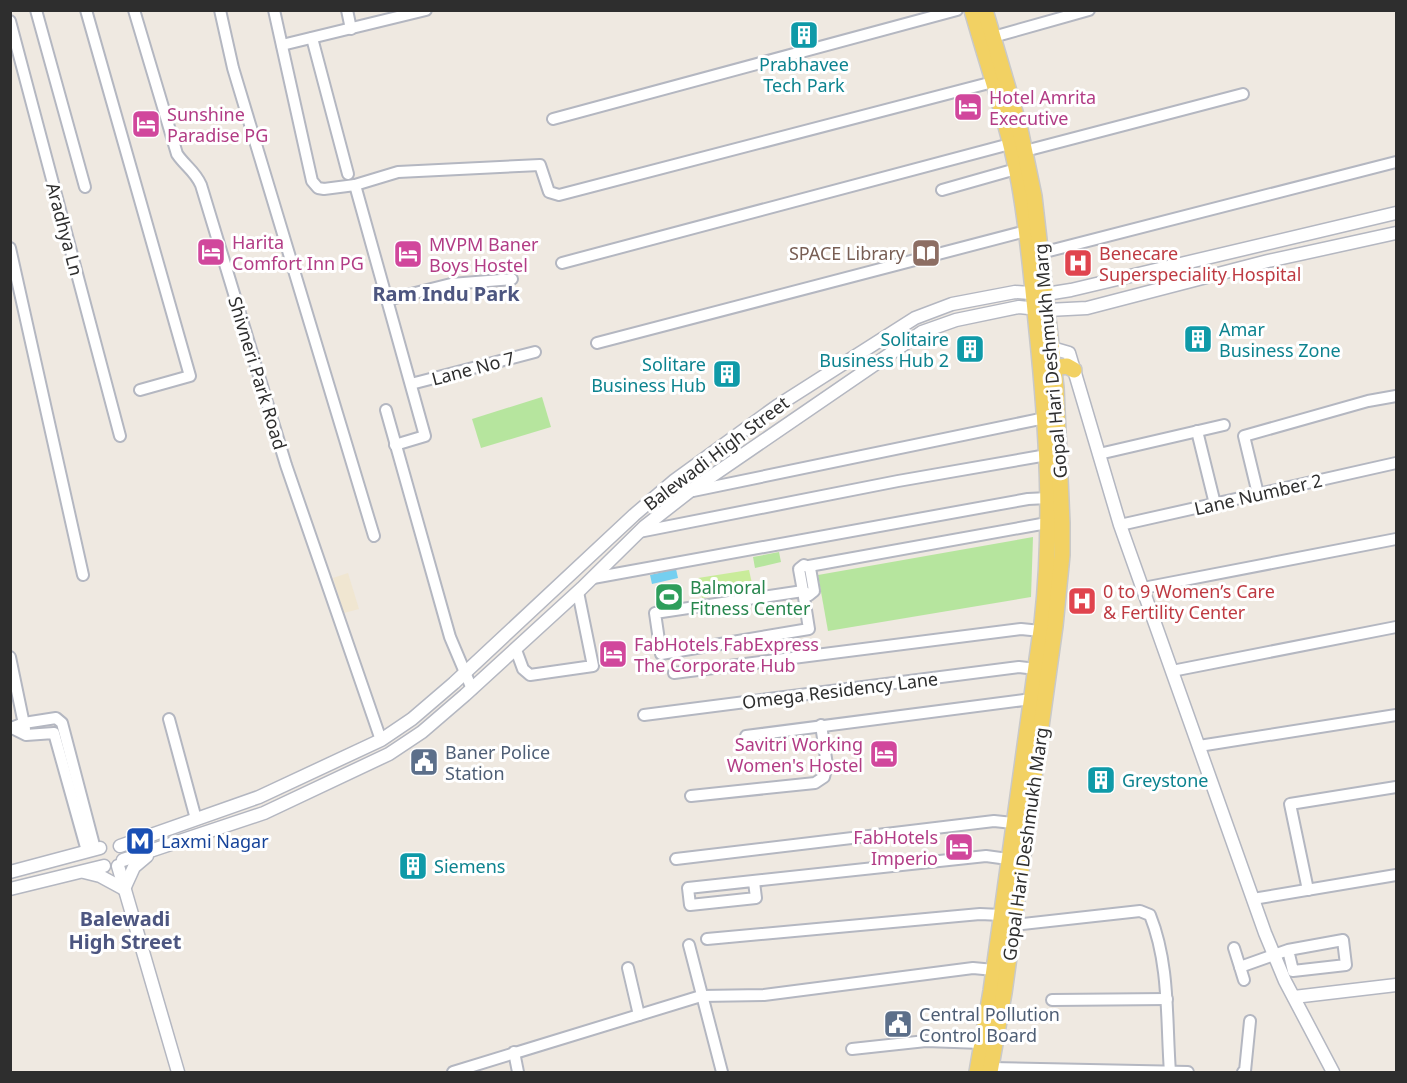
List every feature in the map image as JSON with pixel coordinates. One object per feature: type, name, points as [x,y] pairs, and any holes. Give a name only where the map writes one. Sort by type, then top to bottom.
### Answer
[{"type":"main road","name":"Gopal Hari Deshmukh Marg","points":[[980,14],[993,37],[1025,151],[1041,253],[1039,292]]},
{"type":"main road","name":"Gopal Hari Deshmukh Marg","points":[[980,14],[993,82],[1016,169],[1039,292],[1048,498],[1047,578],[1008,859],[1007,920],[994,970],[982,1043],[986,1071]]},
{"type":"main road","name":"Gopal Hari Deshmukh Marg","points":[[986,1071],[1007,920],[1055,626],[1062,555],[1060,444],[1054,368],[1052,348],[1041,308]]},
{"type":"main road","points":[[1054,368],[1066,366],[1074,370]]},
{"type":"street","points":[[36,10],[85,188]]},
{"type":"street","points":[[86,10],[190,376],[140,390]]},
{"type":"street","name":"Shivneri Park Road","points":[[134,10],[177,153],[183,162],[195,171],[201,184],[286,465],[381,740]]},
{"type":"street","points":[[220,10],[233,68],[374,536]]},
{"type":"street","points":[[274,10],[312,181],[318,188],[324,189],[356,185],[398,172],[540,165],[549,192],[559,195],[993,82]]},
{"type":"street","points":[[347,10],[351,29]]},
{"type":"street","points":[[282,45],[426,10]]},
{"type":"street","points":[[553,119],[957,10]]},
{"type":"street","points":[[993,37],[1089,10]]},
{"type":"street","name":"Aradhya Ln","points":[[10,21],[120,436]]},
{"type":"street","points":[[312,38],[348,174]]},
{"type":"street","points":[[1025,151],[1243,94]]},
{"type":"street","points":[[562,263],[1010,144]]},
{"type":"street","points":[[1041,253],[1396,162]]},
{"type":"street","points":[[942,190],[1016,169]]},
{"type":"street","points":[[356,185],[425,436],[395,445]]},
{"type":"street","name":"Balewadi High Street","points":[[94,849],[110,843],[120,846],[259,797],[381,740],[434,701],[634,515],[675,480],[777,406],[915,318],[952,304],[1015,292],[1039,292],[1396,213]]},
{"type":"street","points":[[597,343],[1026,231]]},
{"type":"street","name":"Balewadi High Street","points":[[104,866],[121,863],[264,813],[371,764],[422,732],[516,650],[639,532],[690,491],[922,332],[956,320],[1019,307],[1087,308],[1268,261],[1396,233]]},
{"type":"street","points":[[10,248],[83,575]]},
{"type":"street","points":[[387,300],[451,284],[512,279]]},
{"type":"street","points":[[1052,348],[1069,353],[1120,525],[1253,899],[1275,956],[1333,1072]]},
{"type":"street","name":"Lane No 7","points":[[411,384],[535,352]]},
{"type":"street","points":[[1258,494],[1244,436],[1368,401],[1396,396]]},
{"type":"street","points":[[386,410],[436,590],[463,675],[472,689]]},
{"type":"street","points":[[690,491],[1045,418]]},
{"type":"street","points":[[1099,454],[1224,425]]},
{"type":"street","points":[[1197,431],[1215,504]]},
{"type":"street","points":[[639,532],[898,481],[1047,455]]},
{"type":"street","name":"Lane Number 2","points":[[1120,525],[1396,463]]},
{"type":"street","points":[[593,578],[1017,501],[1048,498]]},
{"type":"street","points":[[803,591],[655,613],[661,654],[809,629],[803,591],[799,569],[804,565],[809,566],[1047,524]]},
{"type":"street","points":[[1143,588],[1396,539]]},
{"type":"street","points":[[516,650],[523,669],[530,675],[593,666],[578,592]]},
{"type":"street","points":[[1172,671],[1396,627]]},
{"type":"street","points":[[674,673],[1021,629],[1041,631]]},
{"type":"street","points":[[10,657],[16,726],[26,735],[54,733]]},
{"type":"street","name":"Omega Residency Lane","points":[[644,715],[1019,667],[1036,669]]},
{"type":"street","points":[[746,736],[1032,699]]},
{"type":"street","points":[[434,701],[444,713]]},
{"type":"street","points":[[1199,746],[1396,715]]},
{"type":"street","points":[[170,719],[196,819]]},
{"type":"street","points":[[16,726],[59,720]]},
{"type":"street","points":[[10,889],[104,866],[94,849],[54,733],[59,720]]},
{"type":"street","points":[[59,720],[66,737],[94,849]]},
{"type":"street","points":[[691,796],[815,783],[824,777],[826,765],[821,725]]},
{"type":"street","points":[[1308,890],[1290,804],[1396,787]]},
{"type":"street","points":[[676,859],[994,821],[1013,823]]},
{"type":"street","points":[[120,846],[124,889],[178,1072]]},
{"type":"street","points":[[10,872],[94,849]]},
{"type":"street","points":[[124,889],[137,862],[159,849]]},
{"type":"street","points":[[754,882],[756,898],[690,904],[688,888],[986,856],[1008,859]]},
{"type":"street","points":[[79,872],[100,876],[124,889]]},
{"type":"street","points":[[1253,899],[1396,875]]},
{"type":"street","points":[[707,939],[980,914],[1007,920],[1140,911],[1150,915],[1163,962],[1170,1072]]},
{"type":"street","points":[[1240,967],[1288,950],[1343,940],[1346,965],[1293,971],[1288,950]]},
{"type":"street","points":[[689,945],[722,1072]]},
{"type":"street","points":[[1234,948],[1244,980]]},
{"type":"street","points":[[628,968],[639,1015]]},
{"type":"street","points":[[457,1072],[514,1052],[701,996],[764,995],[973,968],[994,970]]},
{"type":"street","points":[[1294,997],[1396,985]]},
{"type":"street","points":[[1052,1000],[1167,999]]},
{"type":"street","points":[[1243,1072],[1245,1071],[1250,1021]]},
{"type":"street","points":[[852,1049],[926,1041],[982,1043]]},
{"type":"street","points":[[514,1052],[518,1072]]},
{"type":"street","points":[[986,1071],[1188,1072]]},
{"type":"shaded area","points":[[348,573],[359,609],[344,613],[333,578]]},
{"type":"green space","points":[[542,397],[551,427],[481,448],[472,419]]},
{"type":"green space","points":[[1033,537],[1031,597],[828,631],[818,575]]},
{"type":"green space","points":[[779,552],[781,562],[755,568],[753,557]]},
{"type":"green space","points":[[749,570],[753,588],[702,598],[698,578]]},
{"type":"water","points":[[676,569],[678,578],[652,584],[650,575]]},
{"type":"place","name":"Prabhavee Tech Park","points":[[804,35]]},
{"type":"place","name":"Hotel Amrita Executive","points":[[968,107]]},
{"type":"place","name":"Sunshine Paradise PG","points":[[146,124]]},
{"type":"place","name":"Harita Comfort Inn PG","points":[[211,252]]},
{"type":"place","name":"SPACE Library","points":[[926,253]]},
{"type":"place","name":"MVPM Baner Boys Hostel","points":[[408,254]]},
{"type":"place","name":"Benecare Superspeciality Hospital","points":[[1078,263]]},
{"type":"place","name":"Amar Business Zone","points":[[1198,339]]},
{"type":"place","name":"Solitaire Business Hub 2","points":[[970,349]]},
{"type":"place","name":"Solitare Business Hub","points":[[727,374]]},
{"type":"place","name":"Balmoral Fitness Center","points":[[669,597]]},
{"type":"place","name":"0 to 9 Women’s Care & Fertility Center","points":[[1082,601]]},
{"type":"place","name":"FabHotels FabExpress The Corporate Hub","points":[[613,654]]},
{"type":"place","name":"Savitri Working Women's Hostel","points":[[884,754]]},
{"type":"place","name":"Baner Police Station","points":[[424,762]]},
{"type":"place","name":"Greystone","points":[[1101,780]]},
{"type":"place","name":"Laxmi Nagar","points":[[140,841]]},
{"type":"place","name":"FabHotels Imperio","points":[[959,847]]},
{"type":"place","name":"Siemens","points":[[413,866]]},
{"type":"place","name":"Central Pollution Control Board","points":[[898,1024]]},
{"type":"district","name":"Ram Indu Park","points":[[446,293]]},
{"type":"district","name":"Balewadi High Street","points":[[125,930]]}]
